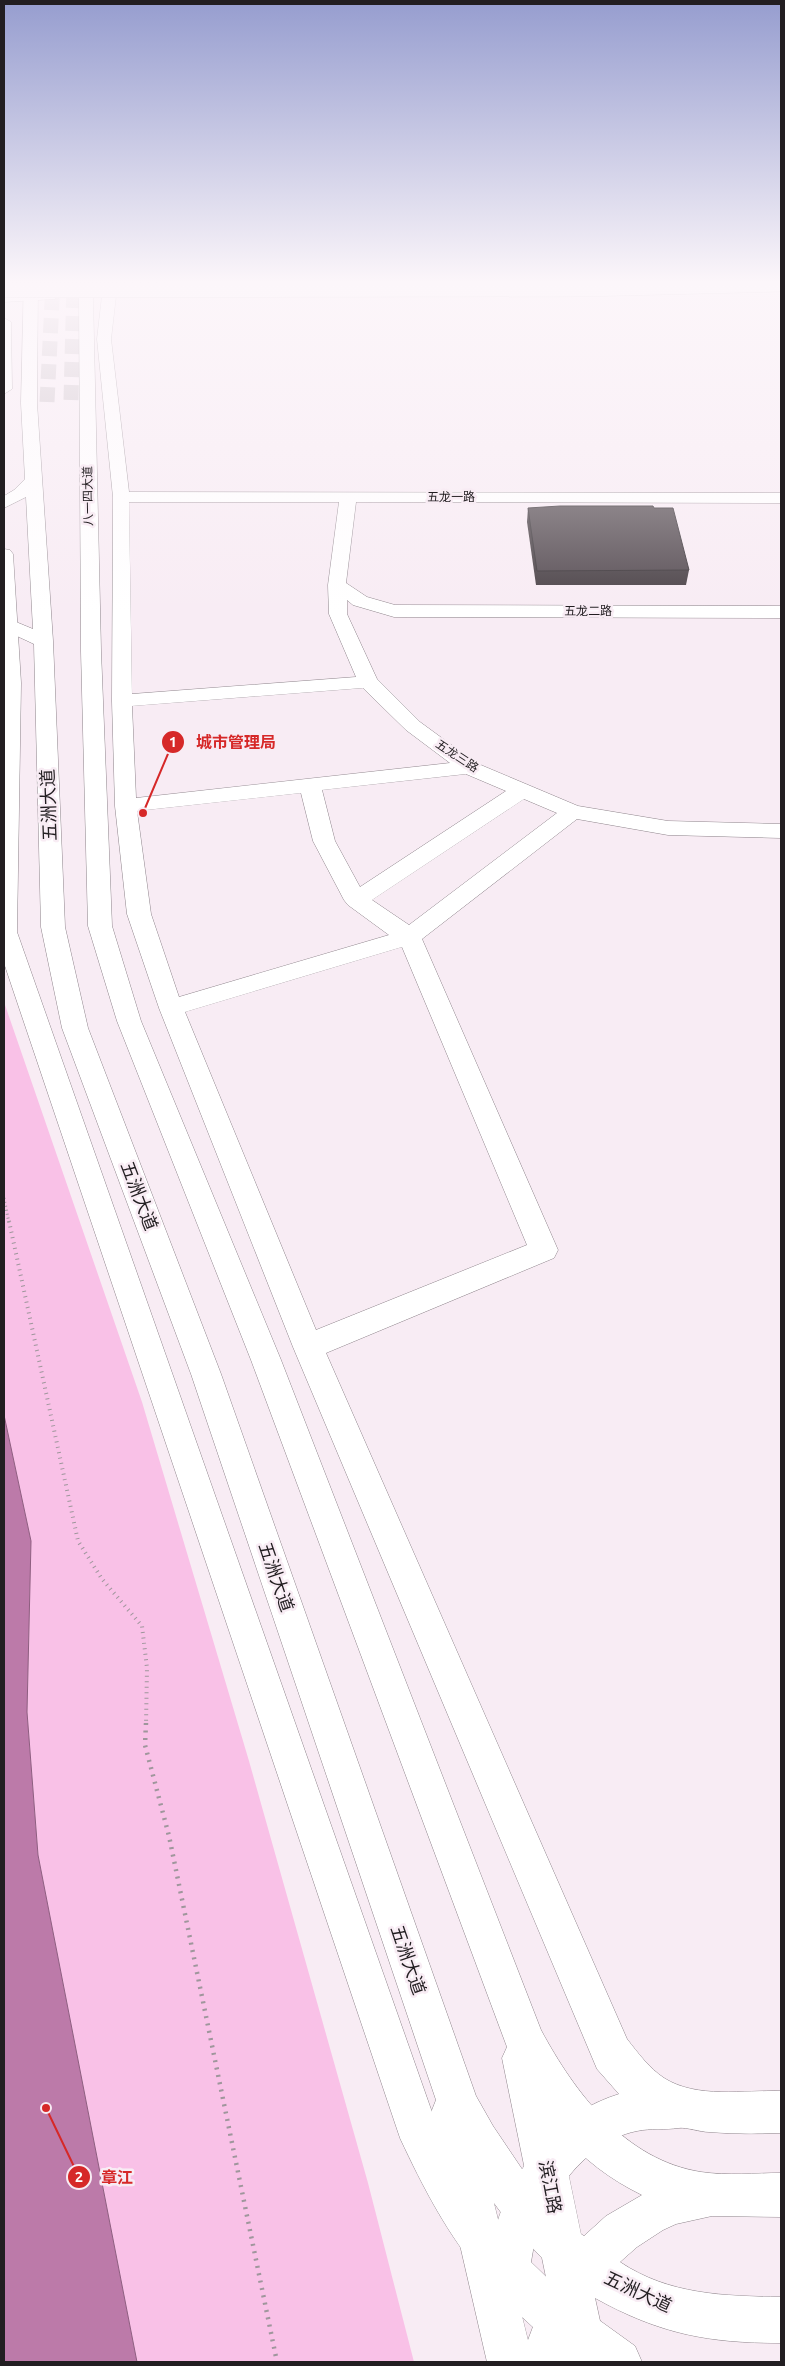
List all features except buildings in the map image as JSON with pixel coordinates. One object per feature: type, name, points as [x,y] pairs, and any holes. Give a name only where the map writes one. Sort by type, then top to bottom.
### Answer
[{"type":"main road","points":[[29,392],[43,642]]},
{"type":"main road","name":"八一四大道","points":[[88,392],[91,651]]},
{"type":"main road","points":[[110,392],[121,496],[122,701],[126,806],[139,914],[171,1008],[308,1347],[612,2054],[641,2089],[657,2100],[691,2111]]},
{"type":"main road","points":[[71,400],[91,651],[100,926],[129,1021],[266,1360],[525,2042],[539,2070],[556,2097],[586,2131],[599,2144],[628,2165],[658,2180],[690,2191],[722,2196]]},
{"type":"main road","points":[[43,642],[47,422]]},
{"type":"main road","points":[[4,503],[20,494],[35,479]]},
{"type":"main road","name":"五龙一路","points":[[121,496],[781,498]]},
{"type":"main road","name":"五龙三路","points":[[348,497],[337,585],[338,614],[349,643],[368,682],[413,726],[469,767],[573,812],[668,828],[781,831]]},
{"type":"main road","points":[[4,554],[5,624],[11,682],[6,932],[415,2123],[437,2170],[464,2216],[494,2255],[533,2299],[574,2304],[619,2362]]},
{"type":"main road","points":[[337,585],[360,601],[394,610]]},
{"type":"main road","points":[[349,643],[356,630],[366,622],[394,610]]},
{"type":"main road","name":"五龙二路","points":[[394,610],[781,612]]},
{"type":"main road","points":[[5,624],[43,642]]},
{"type":"main road","name":"五洲大道","points":[[43,642],[53,927],[75,1028],[206,1374],[459,2106],[478,2144],[501,2180],[523,2209],[574,2304],[602,2276],[643,2298],[687,2313],[731,2320],[781,2320]]},
{"type":"main road","points":[[122,701],[368,682]]},
{"type":"main road","points":[[126,806],[310,787],[469,767]]},
{"type":"main road","points":[[308,1347],[544,1250],[409,938],[356,900],[324,841],[310,787]]},
{"type":"main road","points":[[356,900],[522,790]]},
{"type":"main road","points":[[171,1008],[409,938],[573,812]]},
{"type":"main road","name":"滨江路","points":[[514,2012],[574,2304]]},
{"type":"main road","points":[[429,2021],[494,2255],[504,2307],[508,2354]]},
{"type":"main road","points":[[494,2255],[514,2234],[523,2209],[546,2170],[561,2152],[586,2131],[608,2119],[634,2110],[662,2108],[691,2111],[781,2112]]},
{"type":"main road","points":[[545,2362],[574,2304],[616,2234],[640,2217],[666,2205],[694,2198],[781,2195]]},
{"type":"path","points":[[4,1198],[78,1541],[102,1579],[142,1626],[147,1668],[145,1745],[169,1836],[277,2362]]},
{"type":"shaded area","points":[[4,1002],[142,1402],[249,1761],[368,2183],[414,2362],[137,2362],[38,1855],[27,1712],[31,1541],[4,1415]]},
{"type":"shaded area","points":[[4,1415],[31,1541],[27,1712],[38,1855],[137,2362],[4,2362]]},
{"type":"tunnel","points":[[47,392],[47,402]]},
{"type":"tunnel","points":[[71,392],[71,400]]},
{"type":"place","name":"城市管理局","points":[[143,813]]},
{"type":"place","name":"章江","points":[[46,2108]]}]
